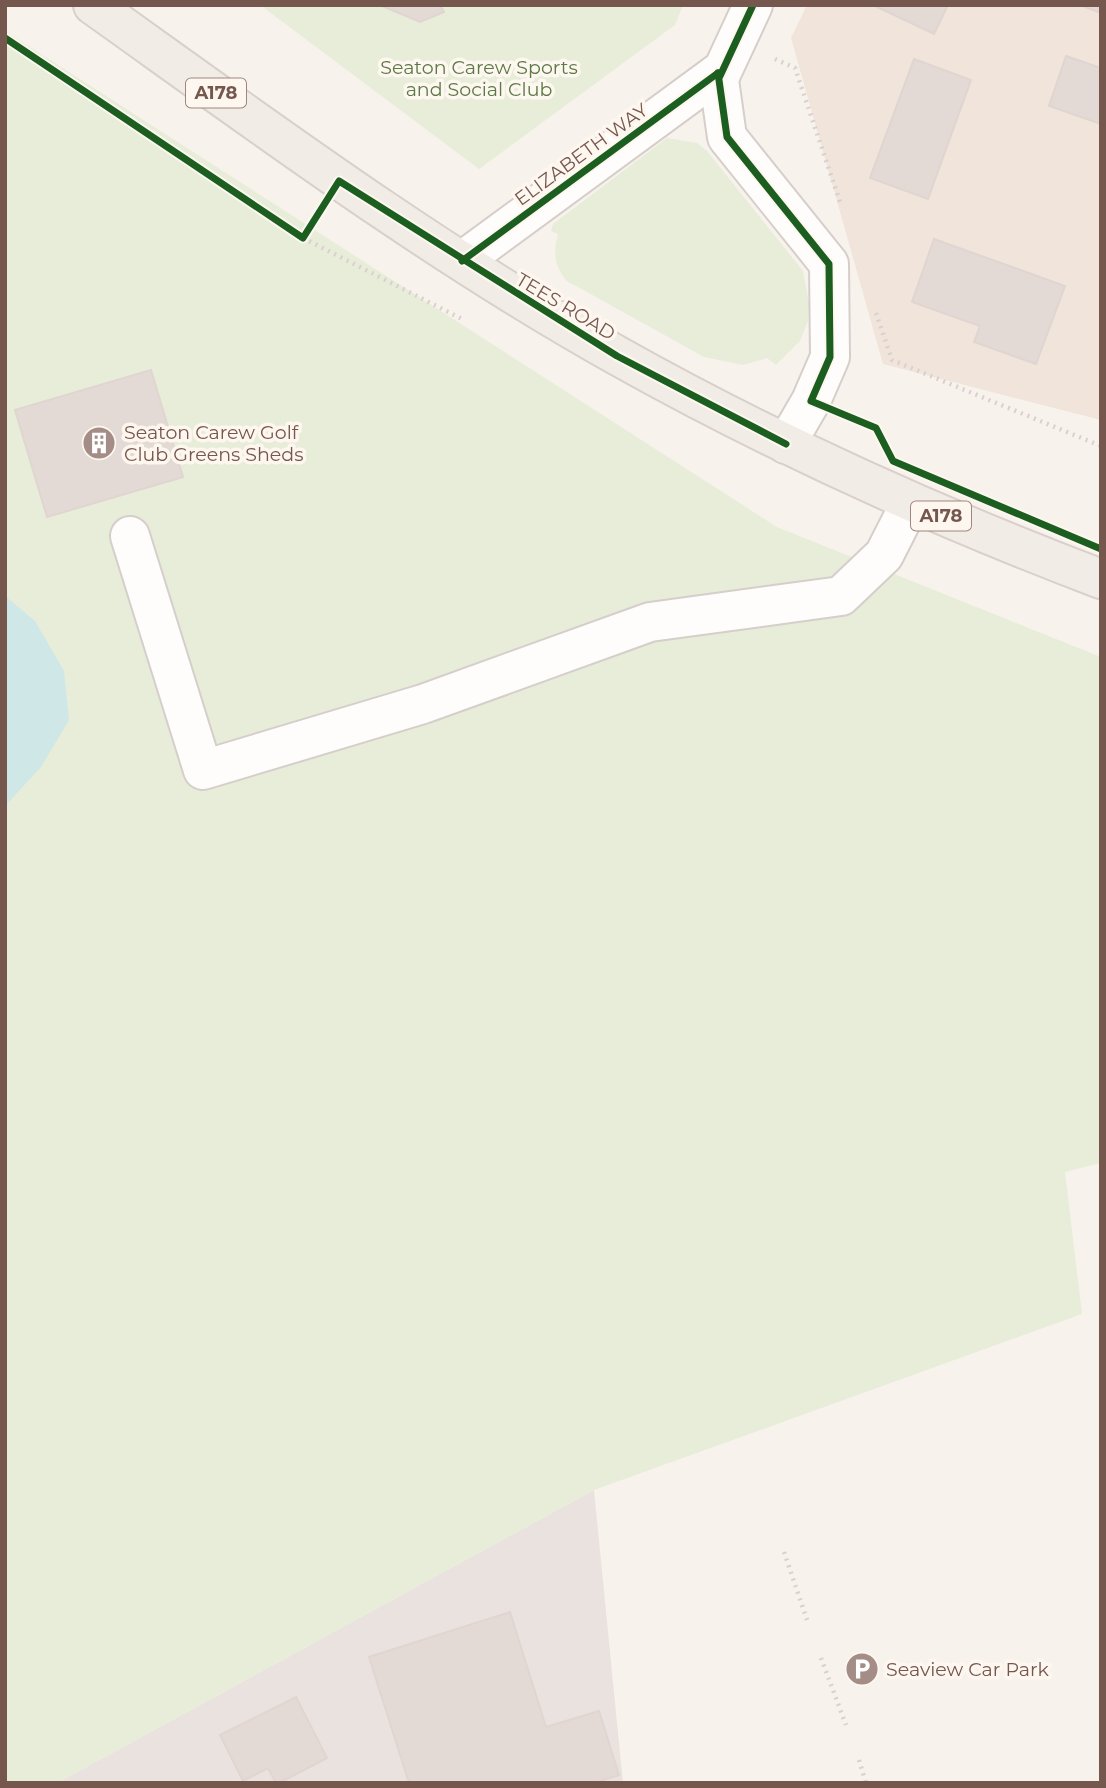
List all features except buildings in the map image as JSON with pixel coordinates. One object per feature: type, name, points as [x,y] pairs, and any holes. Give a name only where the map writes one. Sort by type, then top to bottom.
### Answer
[{"type":"main road","name":"TEES ROAD","points":[[93,5],[339,181],[462,261],[617,356],[786,443],[911,502],[976,531],[1101,579]]},
{"type":"street","name":"ELIZABETH WAY","points":[[462,261],[727,57],[753,5]]},
{"type":"street","points":[[727,57],[727,137],[829,264],[830,357],[811,401],[786,443]]},
{"type":"street","points":[[130,536],[203,770],[423,704],[650,622],[841,596],[884,555],[911,502]]},
{"type":"path","points":[[727,57],[795,68],[841,208]]},
{"type":"path","points":[[875,309],[892,360],[1101,446]]},
{"type":"path","points":[[784,1552],[807,1620]]},
{"type":"path","points":[[821,1658],[846,1726]]},
{"type":"path","points":[[859,1760],[866,1783]]},
{"type":"shaded area","points":[[807,5],[1101,5],[1101,420],[883,364],[791,38]]},
{"type":"shaded area","points":[[594,1490],[623,1783],[57,1783]]},
{"type":"green space","name":"Seaton Carew Sports and Social Club","points":[[260,5],[683,5],[675,25],[479,169]]},
{"type":"green space","points":[[5,31],[777,527],[1101,657],[1101,1163],[1065,1172],[1082,1314],[594,1490],[57,1783],[5,1783]]},
{"type":"green space","points":[[667,138],[697,143],[707,151],[803,271],[809,304],[808,321],[800,341],[776,365],[767,358],[743,365],[704,357],[567,281],[559,270],[555,253],[558,234],[551,231],[553,224]]},
{"type":"water","points":[[5,596],[35,621],[64,671],[69,720],[41,767],[5,806]]},
{"type":"cycle path","points":[[462,261],[718,73],[720,76],[753,5]]},
{"type":"cycle path","points":[[5,38],[303,238],[339,181],[617,356],[786,444]]},
{"type":"cycle path","points":[[718,73],[727,137],[829,264],[830,357],[811,401],[876,428],[893,461],[1101,549]]},
{"type":"place","name":"Seaton Carew Golf Club Greens Sheds","points":[[99,443]]},
{"type":"place","name":"Seaview Car Park","points":[[862,1669]]}]
